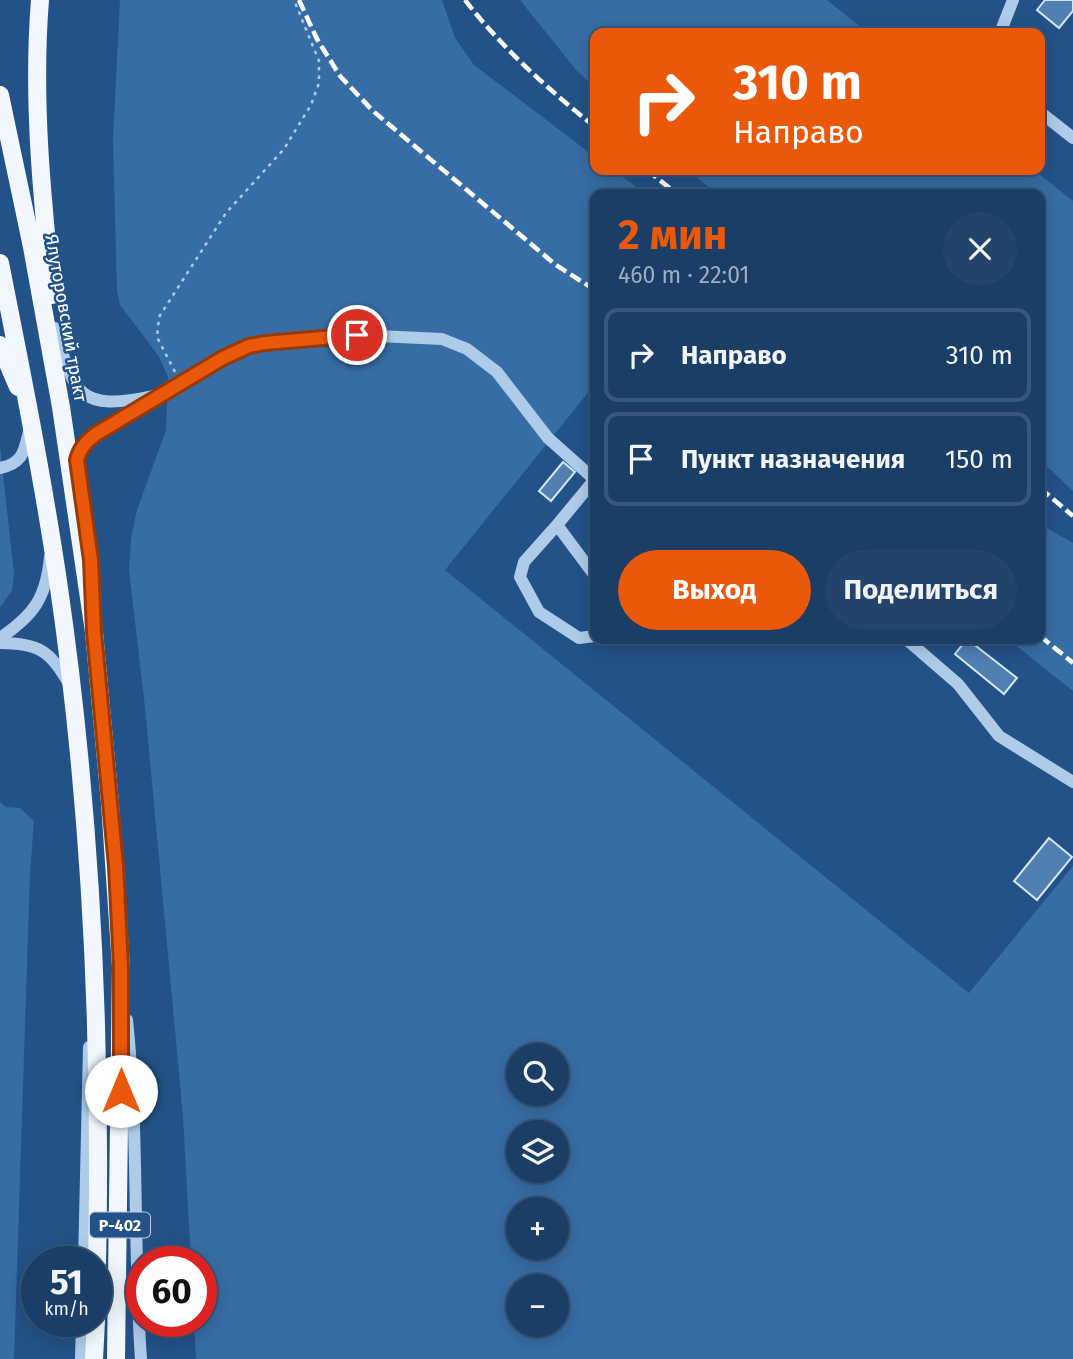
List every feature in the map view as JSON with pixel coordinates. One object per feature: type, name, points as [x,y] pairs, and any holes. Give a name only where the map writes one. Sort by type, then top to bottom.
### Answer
[{"type":"main road","points":[[40,0],[36,48],[37,134],[61,407]]},
{"type":"main road","name":"Ялуторовский тракт","points":[[0,95],[32,247],[61,407],[94,632]]},
{"type":"main road","points":[[32,247],[55,328]]},
{"type":"main road","points":[[0,263],[51,539]]},
{"type":"main road","points":[[0,345],[29,415]]},
{"type":"main road","name":"Р-402","points":[[51,539],[71,688],[88,867],[99,1090],[97,1246]]},
{"type":"main road","name":"Р-402","points":[[94,632],[116,866],[121,967],[120,1225],[116,1359]]},
{"type":"main road","points":[[94,1359],[95,1337]]},
{"type":"street","points":[[1002,28],[1013,0]]},
{"type":"street","points":[[1045,116],[1073,138]]},
{"type":"street","points":[[55,328],[71,381],[83,393],[93,398],[124,402],[167,393]]},
{"type":"street","points":[[94,632],[91,560],[78,465],[79,452],[96,434],[237,351],[265,343],[357,335],[442,339],[467,349],[496,372],[548,438],[590,475]]},
{"type":"street","points":[[0,468],[14,464],[22,457],[29,415]]},
{"type":"street","points":[[590,484],[524,562],[520,577],[539,612],[579,638],[590,637]]},
{"type":"street","points":[[557,525],[590,569]]},
{"type":"street","points":[[0,641],[24,620],[40,601],[46,588],[51,539]]},
{"type":"street","points":[[0,641],[37,647],[48,654],[71,688]]},
{"type":"street","points":[[912,644],[958,684],[999,736],[1073,782]]},
{"type":"street","points":[[85,1246],[87,1077],[93,966]]},
{"type":"street","points":[[121,967],[132,1070],[135,1247],[141,1359]]},
{"type":"street","points":[[81,1359],[82,1337]]},
{"type":"path","points":[[181,384],[157,337],[159,317],[226,213],[284,149],[311,105],[319,83],[319,61],[294,0]]},
{"type":"shaded area","points":[[120,0],[442,0],[455,38],[474,65],[590,153],[590,175],[620,175],[639,189],[590,189],[590,390],[445,570],[969,993],[1073,866],[1073,1359],[196,1359],[195,1337],[217,1337],[217,1246],[190,1246],[183,1116],[145,707],[129,570],[131,539],[137,510],[166,430],[168,377],[158,355],[120,305],[117,292],[113,139]]},
{"type":"shaded area","points":[[520,0],[827,0],[862,28],[590,28],[590,83]]},
{"type":"shaded area","points":[[694,175],[1040,175],[1073,201],[1073,491],[1045,465],[1045,189],[711,189]]},
{"type":"shaded area","points":[[0,447],[14,574],[12,591],[0,607]]},
{"type":"shaded area","points":[[1045,527],[1073,543],[1073,691],[1014,644],[1045,644]]},
{"type":"shaded area","points":[[0,802],[6,807],[20,808],[34,821],[30,872],[14,1359],[0,1359]]},
{"type":"building","points":[[1045,0],[1073,0],[1073,11],[1059,28],[1037,10]]},
{"type":"building","points":[[563,462],[575,472],[551,501],[539,491]]},
{"type":"building","points":[[963,644],[973,644],[1017,678],[1004,694],[955,654]]},
{"type":"building","points":[[1049,838],[1072,857],[1037,900],[1014,881]]},
{"type":"railway","points":[[299,0],[317,39],[340,76],[373,111],[556,265],[590,287]]},
{"type":"railway","points":[[465,0],[494,35],[526,67],[590,123]]},
{"type":"railway","points":[[653,175],[671,189]]},
{"type":"railway","points":[[1045,492],[1073,516]]},
{"type":"railway","points":[[1045,640],[1073,663]]},
{"type":"route","points":[[121,1091],[120,920],[94,632],[91,560],[77,460],[79,452],[96,434],[237,351],[265,343],[357,335]]}]
